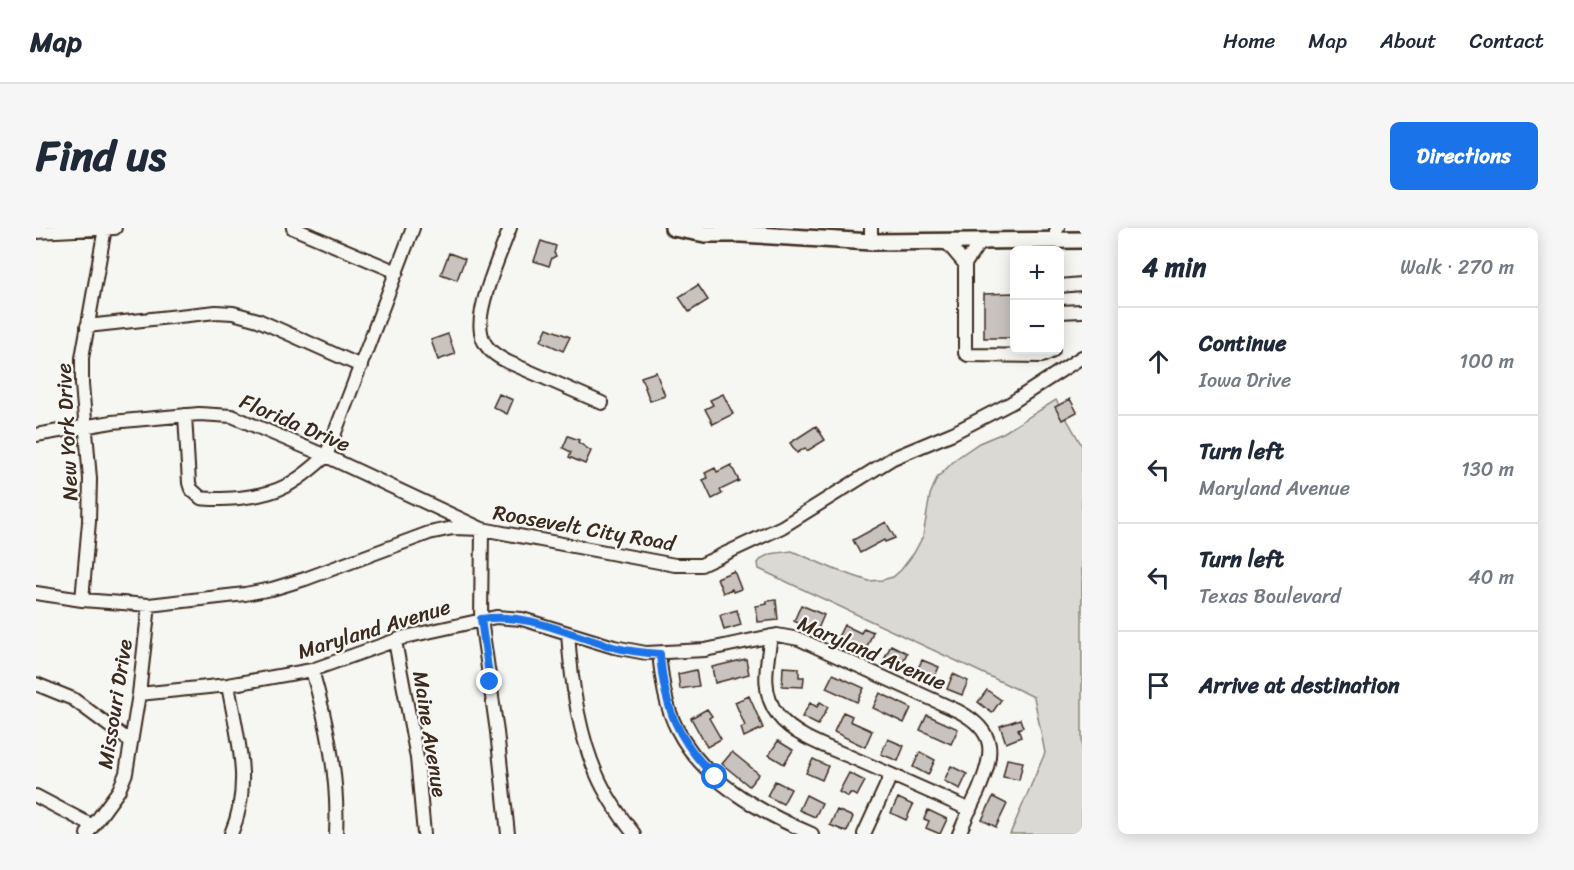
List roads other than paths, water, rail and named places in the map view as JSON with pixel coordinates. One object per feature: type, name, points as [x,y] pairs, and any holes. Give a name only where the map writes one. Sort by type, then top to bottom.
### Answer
[{"type":"main road","points":[[673,228],[705,234],[871,235],[937,241],[988,241],[1056,232],[1082,240]]},
{"type":"street","points":[[293,228],[397,272]]},
{"type":"street","points":[[185,415],[189,483],[191,489],[201,498],[230,499],[271,493],[297,480],[326,456],[413,228]]},
{"type":"street","points":[[510,228],[482,312],[480,331],[487,347],[507,362],[602,403]]},
{"type":"street","points":[[36,231],[109,229]]},
{"type":"street","name":"New York Drive","points":[[81,600],[90,513],[90,479],[81,371],[87,326],[109,229]]},
{"type":"street","points":[[937,241],[948,244],[965,264]]},
{"type":"street","points":[[988,241],[977,246],[965,264],[966,353],[968,355],[1042,356],[1046,354]]},
{"type":"street","points":[[1064,286],[1082,284]]},
{"type":"street","points":[[1064,312],[1082,310]]},
{"type":"street","points":[[87,326],[216,312],[233,313],[258,320],[361,366]]},
{"type":"street","name":"Roosevelt City Road","points":[[36,593],[81,600],[149,605],[207,600],[272,589],[440,530],[482,529],[675,565],[701,565],[782,527],[893,458],[953,434],[992,414],[1082,357]]},
{"type":"street","name":"Florida Drive","points":[[36,435],[85,425],[185,415],[211,414],[240,418],[424,503],[458,516],[482,529]]},
{"type":"street","points":[[424,503],[437,514],[440,530]]},
{"type":"street","points":[[482,529],[481,619],[508,834]]},
{"type":"street","name":"Missouri Drive","points":[[90,830],[122,784],[126,773],[139,694],[149,605]]},
{"type":"street","name":"Maryland Avenue","points":[[139,694],[228,685],[312,670],[395,641],[481,619],[512,617],[614,647],[660,654],[711,649],[783,635],[799,639],[975,720],[986,734],[991,752],[987,769],[959,834]]},
{"type":"street","points":[[568,633],[574,693],[596,773],[608,797],[634,834]]},
{"type":"street","points":[[771,636],[766,671],[767,689],[778,716],[794,730],[970,810]]},
{"type":"street","name":"Maine Avenue","points":[[395,641],[417,758],[424,834]]},
{"type":"street","points":[[660,654],[665,695],[671,714],[693,754],[717,779],[744,800],[812,834]]},
{"type":"street","points":[[312,670],[330,747],[335,788],[336,834]]},
{"type":"street","points":[[36,684],[73,699],[131,742]]},
{"type":"street","points":[[228,685],[243,784],[241,807],[231,834]]},
{"type":"street","points":[[864,834],[891,775]]},
{"type":"street","points":[[36,796],[90,830]]}]
